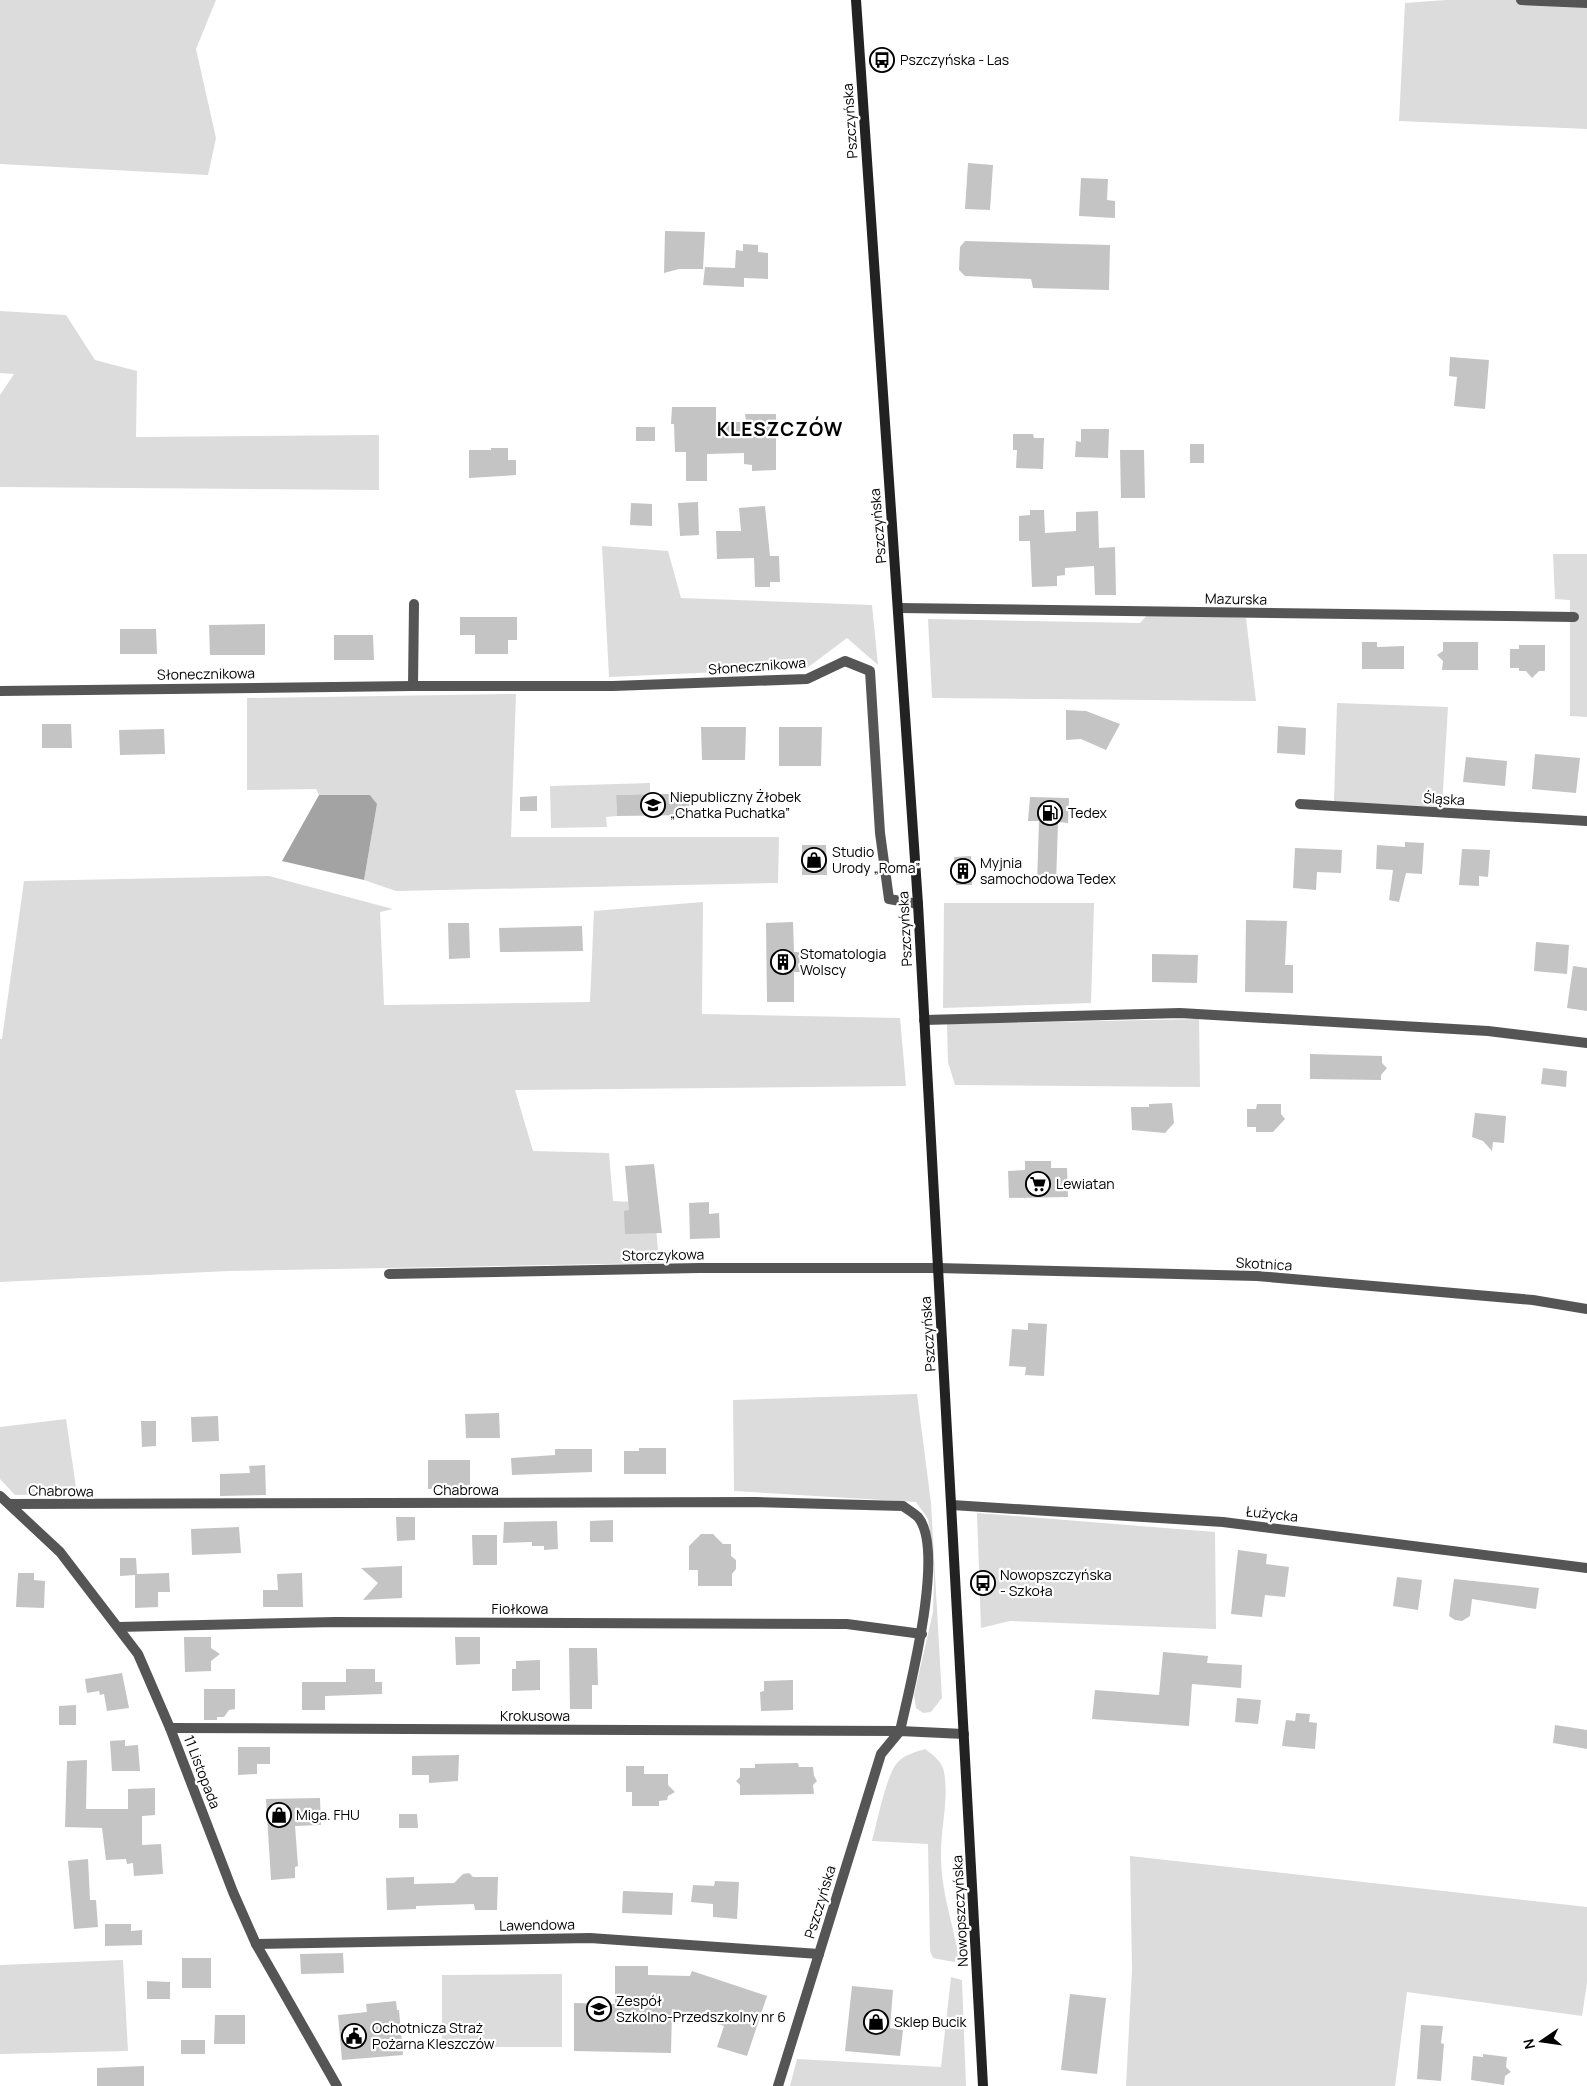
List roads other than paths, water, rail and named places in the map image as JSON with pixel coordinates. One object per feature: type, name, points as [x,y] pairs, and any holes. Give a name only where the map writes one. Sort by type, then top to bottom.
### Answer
[{"type":"main road","name":"Pszczyńska","points":[[856,0],[883,426],[898,608],[918,904],[964,1734]]},
{"type":"main road","name":"Nowopszczyńska","points":[[964,1734],[983,2086]]},
{"type":"street","points":[[1521,0],[1587,3]]},
{"type":"street","points":[[413,686],[414,604]]},
{"type":"street","name":"Mazurska","points":[[898,608],[1574,617]]},
{"type":"street","name":"Słonecznikowa","points":[[0,690],[613,686],[806,679],[845,660],[870,671],[880,834],[889,899],[918,904]]},
{"type":"street","name":"Śląska","points":[[1300,804],[1587,821]]},
{"type":"street","points":[[924,1020],[1180,1013],[1488,1031],[1587,1042]]},
{"type":"street","name":"Storczykowa","points":[[389,1274],[700,1268],[937,1268]]},
{"type":"street","name":"Skotnica","points":[[937,1268],[1258,1276],[1532,1300],[1587,1309]]},
{"type":"street","name":"11 Listopada","points":[[0,1496],[60,1552],[138,1654],[170,1728],[233,1892],[256,1944],[337,2086]]},
{"type":"street","name":"Chabrowa","points":[[10,1504],[756,1502],[902,1506],[918,1518]]},
{"type":"street","name":"Łużycka","points":[[952,1505],[1223,1522],[1587,1568]]},
{"type":"street","name":"Pszczyńska","points":[[778,2086],[881,1754],[900,1731],[922,1634],[928,1560],[925,1534],[918,1518]]},
{"type":"street","name":"Fiołkowa","points":[[118,1627],[335,1622],[847,1624],[922,1634]]},
{"type":"street","name":"Krokusowa","points":[[170,1728],[900,1731]]},
{"type":"street","points":[[900,1731],[964,1734]]},
{"type":"street","name":"Lawendowa","points":[[256,1944],[590,1938],[819,1954]]},
{"type":"place","name":"Pszczyńska - Las","points":[[882,60]]},
{"type":"place","name":"Niepubliczny Żłobek „Chatka Puchatka”","points":[[653,805]]},
{"type":"place","name":"Tedex","points":[[1050,813]]},
{"type":"place","name":"Studio Urody „Roma”","points":[[814,860]]},
{"type":"place","name":"Myjnia samochodowa Tedex","points":[[963,871]]},
{"type":"place","name":"Stomatologia Wolscy","points":[[783,962]]},
{"type":"place","name":"Lewiatan","points":[[1038,1184]]},
{"type":"place","name":"Nowopszczyńska - Szkoła","points":[[983,1583]]},
{"type":"place","name":"Miga. FHU","points":[[279,1815]]},
{"type":"place","name":"Zespół Szkolno-Przedszkolny nr 6","points":[[599,2009]]},
{"type":"place","name":"Sklep Bucik","points":[[876,2022]]},
{"type":"place","name":"Ochotnicza Straż Pożarna Kleszczów","points":[[354,2036]]},
{"type":"district","name":"KLESZCZÓW","points":[[780,429]]}]
